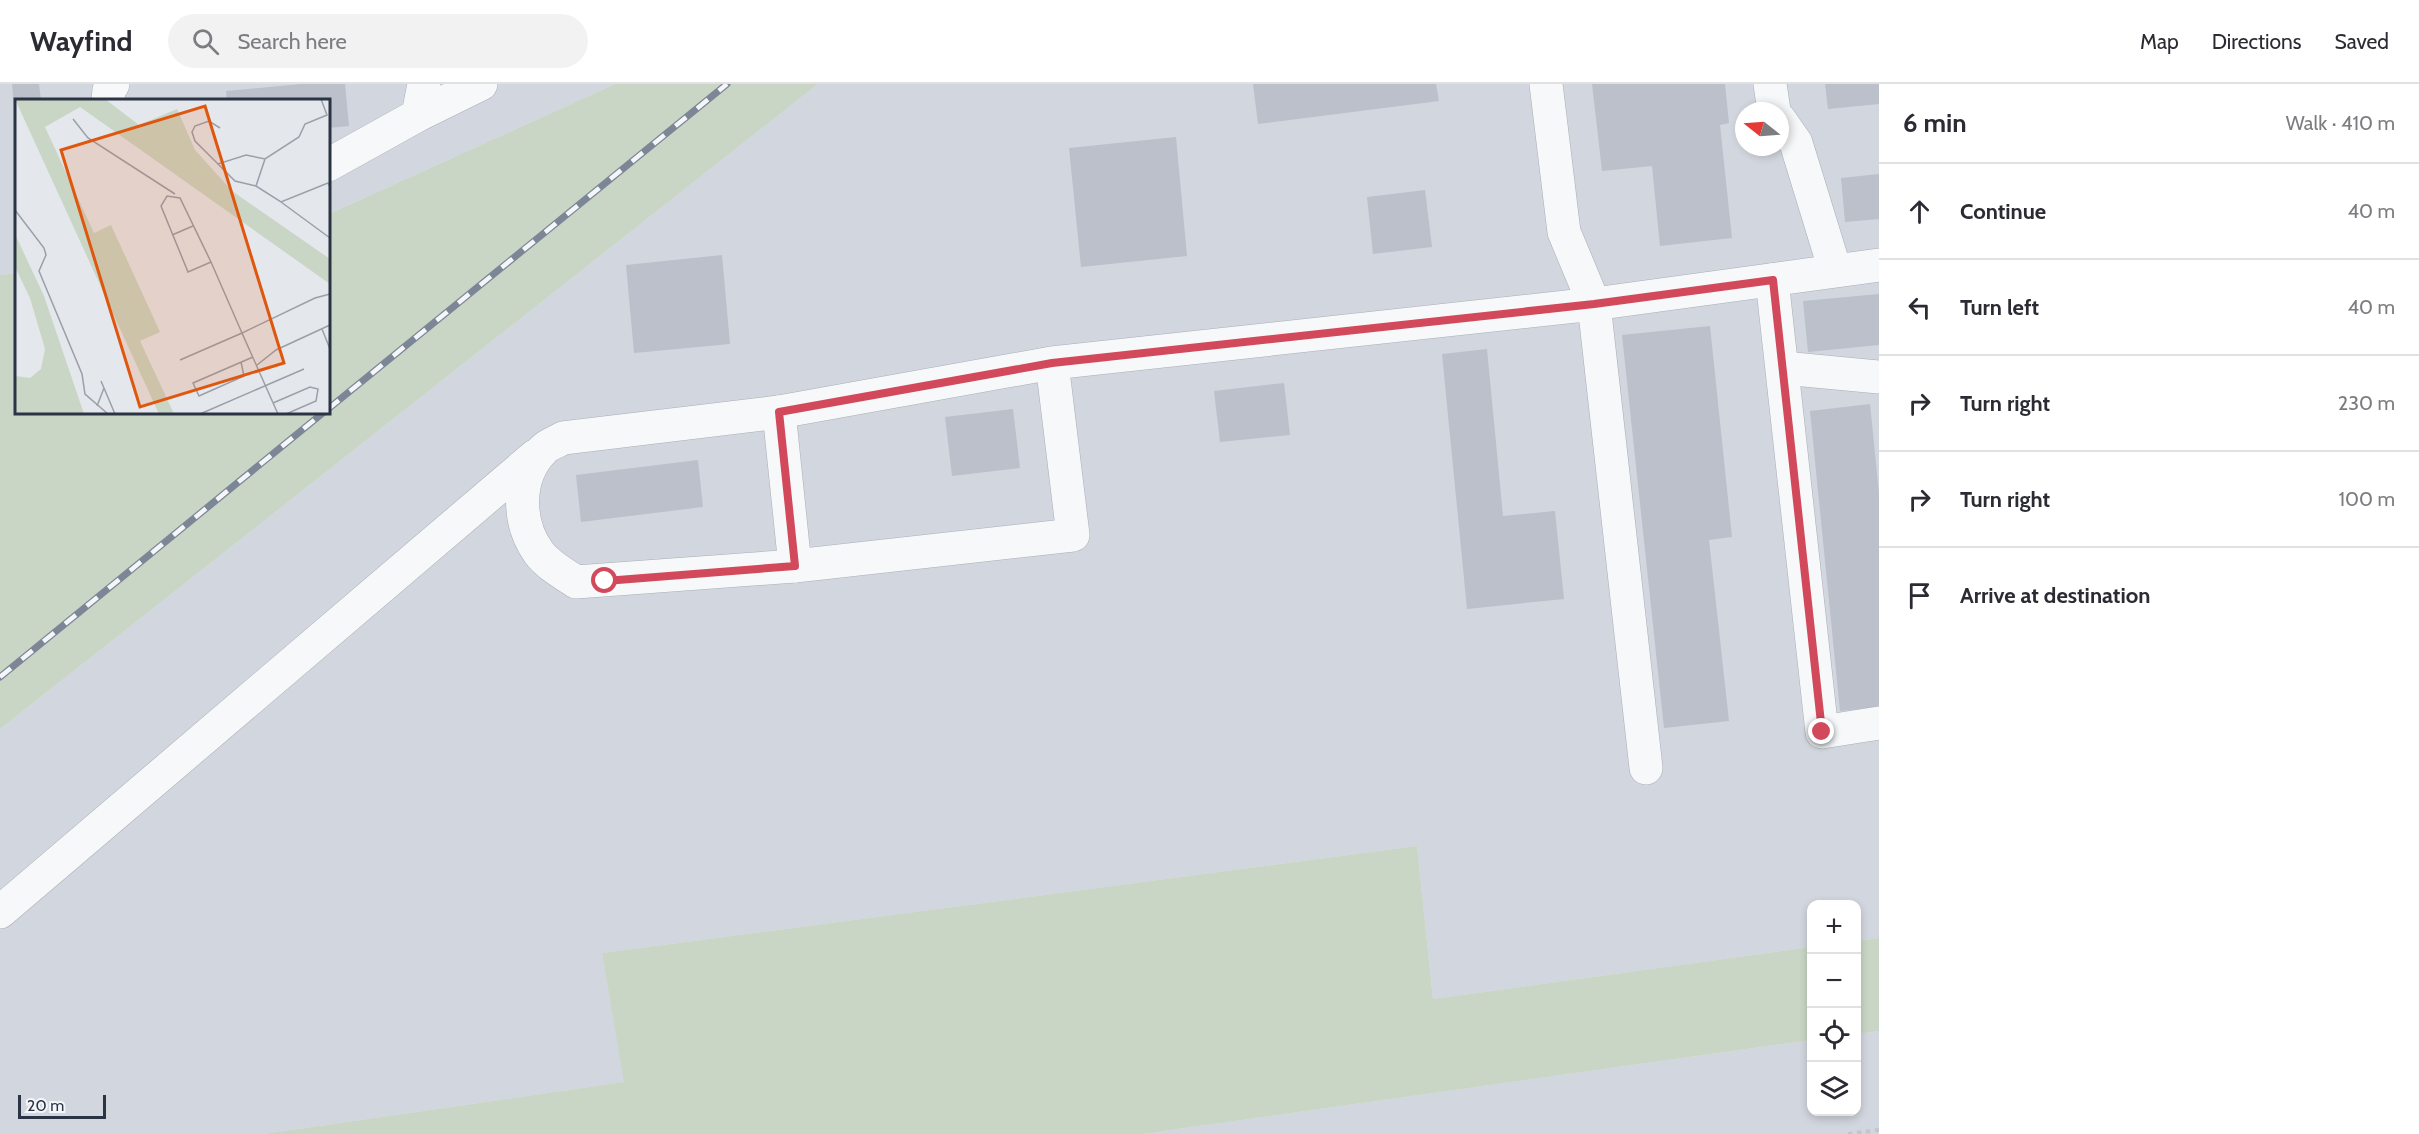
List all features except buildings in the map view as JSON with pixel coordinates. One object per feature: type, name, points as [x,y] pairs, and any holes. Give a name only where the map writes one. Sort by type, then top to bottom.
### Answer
[{"type":"lane","points":[[108,99],[109,90],[113,84]]},
{"type":"lane","points":[[330,164],[421,100],[481,84]]},
{"type":"lane","points":[[1546,84],[1564,232],[1594,304],[1646,768]]},
{"type":"lane","points":[[1770,84],[1773,102]]},
{"type":"lane","points":[[1789,133],[1796,143],[1835,270]]},
{"type":"lane","points":[[0,912],[544,448],[564,438],[779,412],[1052,363],[1594,304],[1879,265]]},
{"type":"lane","points":[[1773,280],[1822,732],[1879,723]]},
{"type":"lane","points":[[544,448],[529,469],[523,494],[523,521],[540,554],[576,582],[795,566],[1073,535],[1052,363]]},
{"type":"lane","points":[[1784,368],[1879,377]]},
{"type":"lane","points":[[779,412],[795,566]]},
{"type":"path","points":[[1848,1134],[1879,1130]]},
{"type":"shaded area","points":[[0,84],[615,84],[330,214],[330,99],[15,99],[15,273],[0,275]]},
{"type":"shaded area","points":[[818,84],[1879,84],[1879,938],[1861,940],[1861,900],[1807,900],[1807,948],[1433,999],[1417,846],[602,953],[625,1082],[263,1134],[0,1134],[0,729]]},
{"type":"shaded area","points":[[1879,1031],[1879,1134],[1142,1134],[1807,1041],[1807,1116],[1861,1116],[1861,1033]]},
{"type":"green space","points":[[615,84],[818,84],[0,729],[0,275],[15,273],[15,414],[330,414],[330,214]]},
{"type":"green space","points":[[1417,846],[1433,999],[1807,948],[1807,1041],[1142,1134],[263,1134],[624,1082],[602,953]]},
{"type":"green space","points":[[1879,938],[1879,1031],[1861,1033],[1861,954],[1861,940]]},
{"type":"railway","points":[[330,407],[727,84]]},
{"type":"railway","points":[[0,677],[322,414]]},
{"type":"route","points":[[605,581],[795,566],[779,412],[1052,363],[1594,304],[1773,280],[1822,732]]}]
